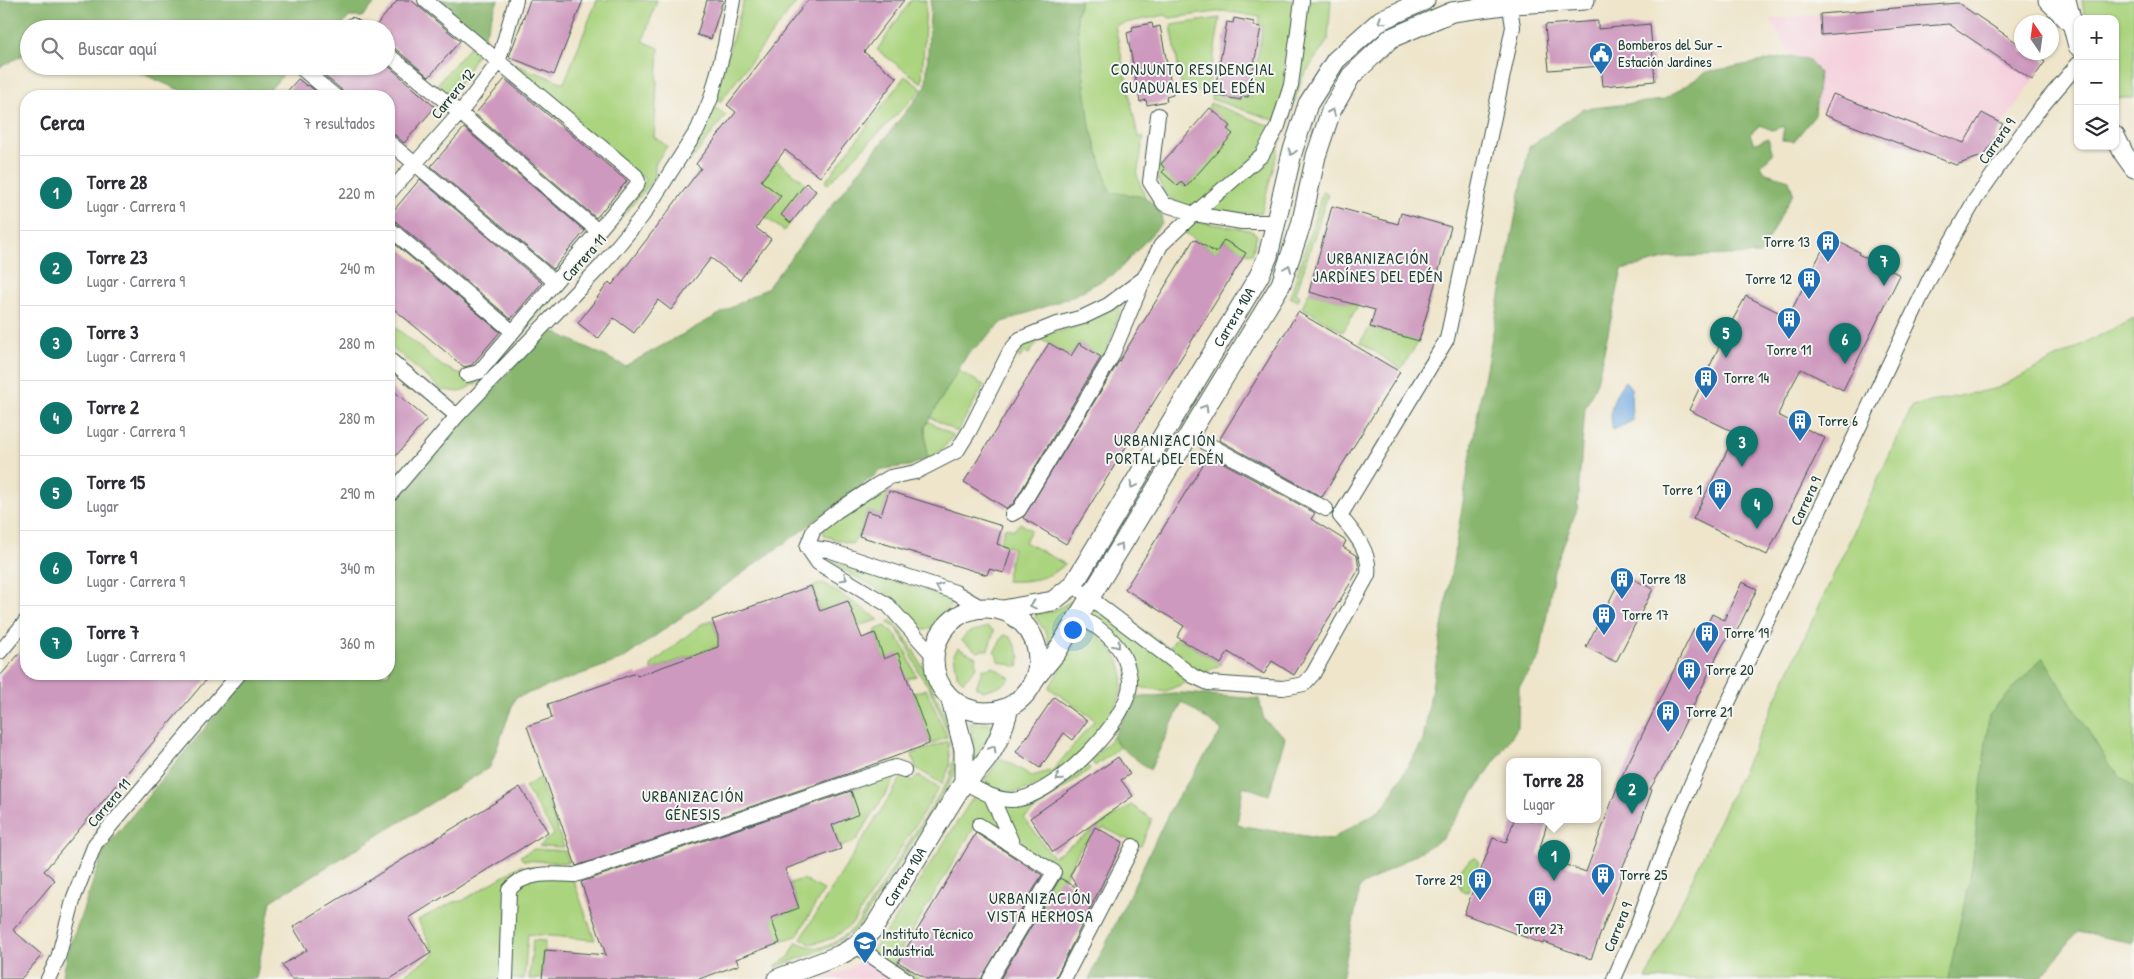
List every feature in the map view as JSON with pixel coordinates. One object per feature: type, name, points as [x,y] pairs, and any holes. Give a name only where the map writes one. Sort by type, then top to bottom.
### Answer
[{"type":"street","points":[[425,0],[498,63],[636,176],[638,180],[637,185],[479,372],[467,375]]},
{"type":"street","name":"Carrera 12","points":[[395,186],[460,113],[498,63],[516,0]]},
{"type":"street","name":"Carrera 11","points":[[395,489],[457,416],[602,265],[643,215],[698,129],[708,106],[725,45],[733,0]]},
{"type":"street","points":[[1012,514],[1019,510],[1111,358],[1144,278],[1161,245],[1262,155],[1278,126],[1290,85],[1302,0]]},
{"type":"street","name":"Carrera 10A","points":[[1003,610],[1053,601],[1073,585],[1259,276],[1268,256],[1292,153],[1308,104],[1336,60],[1380,20],[1425,0]]},
{"type":"street","points":[[1036,677],[1038,656],[1033,637],[1021,620],[1003,610],[982,608],[962,613],[946,626],[936,643],[933,664],[938,683],[951,700],[968,710],[989,713],[1009,707],[1026,695],[1036,677],[1056,653],[1281,284],[1290,263],[1301,225],[1316,156],[1331,111],[1351,76],[1391,38],[1452,12],[1510,2],[1586,0]]},
{"type":"street","points":[[2048,0],[2071,23]]},
{"type":"street","points":[[2066,0],[2074,33]]},
{"type":"street","points":[[1073,585],[1193,676],[1208,683],[1283,688],[1304,684],[1313,674],[1368,575],[1369,569],[1360,541],[1340,516],[1447,339],[1513,27],[1510,2]]},
{"type":"street","points":[[395,60],[598,231]]},
{"type":"street","name":"Carrera 9","points":[[1614,979],[1637,926],[1670,832],[1716,728],[1930,278],[1975,200],[2037,112],[2074,69]]},
{"type":"street","points":[[310,75],[328,90]]},
{"type":"street","points":[[1158,115],[1150,182],[1164,204],[1194,214],[1242,222],[1276,222]]},
{"type":"street","points":[[2119,144],[2134,168]]},
{"type":"street","points":[[395,147],[555,282]]},
{"type":"street","points":[[395,233],[513,332]]},
{"type":"street","points":[[807,547],[814,529],[837,511],[890,476],[916,472],[957,451],[970,430],[1010,350],[1020,339],[1054,325],[1083,317],[1108,304],[1144,278]]},
{"type":"street","points":[[395,364],[457,416]]},
{"type":"street","points":[[1206,443],[1326,508]]},
{"type":"street","points":[[807,547],[828,550],[945,589],[982,608]]},
{"type":"street","points":[[807,547],[818,563],[888,605],[933,655]]},
{"type":"street","points":[[951,700],[964,749],[964,782],[992,796],[1012,800],[1026,797],[1050,786],[1084,757],[1107,731],[1126,699],[1130,682],[1124,654],[1112,639],[1098,627],[1078,616]]},
{"type":"street","points":[[0,652],[20,628]]},
{"type":"street","name":"Carrera 11","points":[[48,979],[58,958],[74,898],[95,844],[234,680]]},
{"type":"street","name":"Carrera 10A","points":[[777,979],[840,956],[856,946],[873,929],[964,782],[979,771],[1002,733],[1009,707]]},
{"type":"street","points":[[506,979],[509,890],[519,880],[543,874],[575,874],[834,786],[895,767],[904,770]]},
{"type":"street","points":[[992,796],[1014,847]]},
{"type":"street","points":[[979,825],[1054,872],[990,979]]},
{"type":"street","points":[[1064,979],[1133,846]]},
{"type":"street","points":[[856,946],[906,979]]},
{"type":"shaded area","points":[[1948,4],[2014,47],[2014,60],[2042,60],[2045,62],[2003,124],[1985,155],[1824,115],[1815,100],[1810,61],[1791,56],[1770,19]]},
{"type":"shaded area","name":"Instituto Técnico Industrial","points":[[865,959],[897,979],[823,979],[848,969]]},
{"type":"green space","points":[[0,0],[378,0],[362,17],[349,17],[346,20],[20,20],[20,57],[0,67]]},
{"type":"green space","points":[[437,0],[498,0],[483,39]]},
{"type":"green space","points":[[597,0],[657,0],[643,41],[659,48],[654,137],[667,146],[655,164],[655,178],[483,380],[460,392],[442,390],[395,350],[395,327],[442,366],[467,377],[481,375],[646,180],[502,64],[503,60],[564,83]]},
{"type":"green space","points":[[744,0],[798,0],[720,102],[715,98]]},
{"type":"green space","points":[[911,0],[926,1],[922,83],[877,50]]},
{"type":"green space","points":[[931,0],[1081,0],[1076,15],[1090,127],[1110,192],[1145,197],[1161,211],[1162,223],[1116,273],[1071,297],[1003,322],[967,355],[925,427],[927,459],[909,466],[883,469],[808,526],[623,659],[515,698],[490,767],[271,901],[256,979],[62,979],[68,952],[105,848],[245,680],[395,680],[395,499],[457,423],[551,330],[625,366],[767,288],[926,86]]},
{"type":"green space","points":[[1081,0],[1331,0],[1328,40],[1302,78],[1295,100],[1288,100],[1277,121],[1211,99],[1212,91],[1221,92],[1220,96],[1240,100],[1241,96],[1251,98],[1263,26],[1259,24],[1260,17],[1224,11],[1170,18],[1165,15],[1115,25],[1138,137],[1144,137],[1137,175],[1145,197],[1110,193],[1090,127],[1076,15]]},
{"type":"green space","points":[[2082,0],[2134,0],[2134,98],[2119,98],[2119,15],[2084,15]]},
{"type":"green space","points":[[1220,18],[1208,90],[1183,94],[1171,25]]},
{"type":"green space","points":[[472,44],[479,49],[467,73],[446,100],[433,89]]},
{"type":"green space","points":[[1791,56],[1810,61],[1819,73],[1815,115],[1794,141],[1782,140],[1784,126],[1772,130],[1760,125],[1750,134],[1754,144],[1768,138],[1773,154],[1761,165],[1766,173],[1789,180],[1793,193],[1760,254],[1672,257],[1622,270],[1597,382],[1585,408],[1577,509],[1554,570],[1540,657],[1519,687],[1518,727],[1442,839],[1360,887],[1342,979],[1089,979],[1171,808],[1222,730],[1182,702],[1150,770],[1120,747],[1113,737],[1134,698],[1183,693],[1259,699],[1264,720],[1285,737],[1269,795],[1243,786],[1237,825],[1330,840],[1382,809],[1423,741],[1481,394],[1529,147],[1583,109],[1663,100],[1707,72]]},
{"type":"green space","points":[[145,75],[283,75],[269,90],[180,90]]},
{"type":"green space","points":[[905,76],[922,89],[828,184],[825,182]]},
{"type":"green space","points":[[1210,103],[1283,131],[1261,214],[1212,211],[1187,206],[1169,197],[1160,184],[1155,169],[1160,165],[1165,169],[1162,172],[1186,187],[1232,134],[1227,129],[1230,126],[1207,112]]},
{"type":"green space","points":[[709,104],[726,115],[690,162],[683,158]]},
{"type":"green space","points":[[777,161],[806,183],[791,203],[800,211],[784,231],[745,202]]},
{"type":"green space","points":[[1323,191],[1328,194],[1296,293],[1300,296],[1298,301],[1290,297]]},
{"type":"green space","points":[[1195,221],[1250,230],[1257,235],[1252,254],[1246,253],[1224,240],[1216,253],[1182,231]]},
{"type":"green space","points":[[1309,292],[1358,305],[1343,332],[1302,307]]},
{"type":"green space","points":[[1122,303],[1106,354],[1101,357],[1079,343],[1071,356],[1040,339],[1029,354],[1024,352],[1020,358],[1015,355],[1022,347],[1037,338],[1080,325]]},
{"type":"green space","points":[[2134,318],[2134,789],[2108,763],[1972,868],[1948,979],[1646,979],[1912,406],[1998,388]]},
{"type":"green space","points":[[1370,327],[1419,341],[1401,369],[1360,342]]},
{"type":"green space","points":[[957,370],[984,385],[957,432],[930,417]]},
{"type":"green space","points":[[928,421],[954,436],[938,453],[927,459],[925,427]]},
{"type":"green space","points":[[884,488],[889,491],[881,515],[867,511],[859,536],[852,544],[825,536],[823,530]]},
{"type":"green space","points":[[1020,523],[1031,530],[1025,542],[1065,564],[1045,577],[1022,581],[1006,581],[1013,548],[1000,543],[1005,527],[1014,530]]},
{"type":"green space","points":[[826,557],[843,565],[944,597],[950,603],[950,607],[929,629],[924,630],[893,598],[837,566]]},
{"type":"green space","points":[[823,583],[879,620],[857,626],[820,611],[812,587]]},
{"type":"green space","points":[[1098,598],[1169,648],[1177,637],[1221,664],[1194,679],[1166,691],[1138,687],[1132,655],[1125,643],[1114,632],[1089,615]]},
{"type":"green space","points":[[1073,600],[1076,602],[1052,645],[1048,644],[1047,634],[1035,617],[1037,613],[1056,610]]},
{"type":"green space","points":[[712,620],[721,645],[652,670],[651,665],[700,625]]},
{"type":"green space","points":[[891,620],[914,651],[950,727],[956,754],[954,776],[858,928],[832,946],[776,967],[776,965],[789,957],[797,942],[806,946],[822,947],[842,938],[856,926],[950,777],[954,758],[950,737],[929,687],[920,675],[906,643],[896,628],[888,623]]},
{"type":"green space","points":[[885,626],[901,642],[916,676],[907,679],[898,654],[884,659],[875,630]]},
{"type":"green space","points":[[988,627],[994,631],[988,650],[978,652],[961,640],[967,633]]},
{"type":"green space","points":[[1089,630],[1097,635],[1113,652],[1119,662],[1122,673],[1121,692],[1103,726],[1088,745],[1070,762],[1051,777],[1032,788],[1013,792],[990,786],[985,779],[1001,758],[1032,776],[1053,770],[1095,720],[1049,688],[1082,631]]},
{"type":"green space","points":[[1004,635],[1011,637],[1020,657],[1018,667],[998,661],[994,652]]},
{"type":"green space","points":[[958,648],[976,657],[975,662],[977,666],[963,682],[957,675],[954,654]]},
{"type":"green space","points":[[2043,657],[2108,763],[2134,789],[2134,943],[2077,932],[2040,979],[1948,979],[1972,868],[1989,715]]},
{"type":"green space","points":[[992,666],[1010,678],[1003,685],[983,691],[976,687],[983,668],[988,669]]},
{"type":"green space","points":[[926,689],[947,737],[931,744],[913,693]]},
{"type":"green space","points":[[970,723],[993,724],[996,727],[977,761],[973,759],[974,743]]},
{"type":"green space","points":[[1113,737],[1120,747],[1095,766],[1091,760]]},
{"type":"green space","points":[[948,741],[950,766],[942,784],[916,768],[912,754]]},
{"type":"green space","points":[[1087,765],[1090,769],[1024,818],[1053,857],[1131,805],[1152,819],[1141,846],[1104,828],[1082,845],[1011,979],[992,979],[1057,869],[978,821],[893,963],[920,979],[897,979],[863,956],[875,947],[890,927],[974,796],[1024,803],[1032,802],[1049,795]]},
{"type":"green space","points":[[898,774],[855,842],[840,847],[832,824],[859,814],[851,790]]},
{"type":"green space","points":[[903,775],[913,781],[917,775],[939,788],[853,923],[834,938],[810,944],[801,938]]},
{"type":"green space","points":[[539,778],[564,847],[539,846],[554,834],[525,787]]},
{"type":"green space","points":[[534,849],[565,851],[569,863],[523,860],[520,856]]},
{"type":"green space","points":[[1474,857],[1479,862],[1468,892],[1462,891],[1454,874]]},
{"type":"green space","points":[[520,866],[570,871],[595,940],[528,934],[524,979],[397,979],[435,954],[418,920],[454,902],[462,901]]},
{"type":"green space","points":[[803,879],[824,890],[797,936],[779,941],[771,918],[799,908],[790,883]]},
{"type":"green space","points":[[533,940],[545,941],[542,979],[529,979]]},
{"type":"water","points":[[1625,381],[1631,388],[1632,421],[1613,430],[1611,410],[1617,392]]},
{"type":"building","points":[[398,0],[411,0],[460,41],[429,77],[395,49],[395,20],[381,20]]},
{"type":"building","points":[[530,0],[583,0],[554,75],[509,57]]},
{"type":"building","points":[[707,0],[723,0],[711,39],[697,35]]},
{"type":"building","points":[[808,0],[904,0],[864,52],[897,78],[820,177],[785,150],[761,181],[781,196],[756,228],[771,239],[740,280],[711,258],[671,310],[658,300],[634,333],[614,318],[598,339],[578,323],[609,282],[612,285],[701,168],[696,164],[736,112],[727,105]]},
{"type":"building","points":[[1958,3],[2014,41],[2014,60],[2042,60],[2045,62],[2032,80],[1949,24],[1821,35],[1820,14]]},
{"type":"building","points":[[1234,18],[1254,22],[1254,26],[1261,27],[1248,97],[1241,96],[1241,100],[1214,95],[1227,22],[1233,23]]},
{"type":"building","points":[[1598,21],[1598,29],[1650,24],[1655,81],[1603,86],[1601,66],[1549,70],[1545,25]]},
{"type":"building","points":[[1152,23],[1153,28],[1160,26],[1173,95],[1166,97],[1167,101],[1147,105],[1146,100],[1140,102],[1127,33],[1133,31],[1132,27]]},
{"type":"building","points":[[395,72],[435,107],[404,143],[395,135],[395,90],[341,89],[324,75],[395,75]]},
{"type":"building","points":[[298,79],[314,90],[288,90]]},
{"type":"building","points":[[505,79],[627,181],[596,218],[475,114]]},
{"type":"building","points":[[1833,94],[1964,143],[1982,113],[2003,124],[1985,155],[1956,165],[1824,115]]},
{"type":"building","points":[[1210,108],[1231,126],[1227,129],[1233,134],[1186,187],[1181,182],[1178,186],[1162,172],[1165,169],[1161,164]]},
{"type":"building","points":[[464,128],[585,231],[553,269],[431,166]]},
{"type":"building","points":[[420,179],[542,283],[511,319],[395,221],[395,209]]},
{"type":"building","points":[[806,183],[816,191],[791,223],[781,215]]},
{"type":"building","points":[[1332,206],[1398,224],[1401,213],[1451,227],[1419,341],[1370,327],[1375,310],[1309,292]]},
{"type":"building","points":[[1829,237],[1900,275],[1843,390],[1801,369],[1786,397],[1778,415],[1825,438],[1767,555],[1693,519],[1736,433],[1689,410],[1726,332],[1746,296],[1788,317]]},
{"type":"building","points":[[1194,239],[1216,253],[1224,240],[1246,253],[1066,544],[1023,518]]},
{"type":"building","points":[[395,244],[500,332],[472,365],[464,367],[395,310]]},
{"type":"building","points":[[1298,312],[1400,372],[1322,497],[1219,440]]},
{"type":"building","points":[[1049,343],[1071,356],[1079,343],[1101,357],[1013,504],[1006,508],[964,482]]},
{"type":"building","points":[[395,392],[427,419],[395,457]]},
{"type":"building","points":[[1209,455],[1315,513],[1311,519],[1346,541],[1343,547],[1357,556],[1359,569],[1294,675],[1272,661],[1264,674],[1228,652],[1221,664],[1177,637],[1184,626],[1125,589]]},
{"type":"building","points":[[889,491],[1002,526],[997,544],[1011,549],[1004,573],[989,569],[987,575],[859,536],[867,511],[881,515]]},
{"type":"building","points":[[1623,574],[1653,589],[1616,662],[1586,647]]},
{"type":"building","points":[[1742,582],[1757,589],[1734,637],[1729,635],[1721,648],[1665,764],[1650,789],[1652,790],[1591,959],[1544,942],[1543,944],[1464,914],[1493,838],[1506,843],[1513,823],[1547,823],[1538,855],[1586,872],[1619,782],[1694,629],[1703,633],[1712,614],[1724,620]]},
{"type":"building","points":[[811,586],[820,611],[848,601],[862,638],[875,633],[884,659],[898,653],[929,739],[929,744],[847,774],[576,866],[527,726],[552,718],[548,704],[636,673],[637,676],[718,647],[718,636],[712,620]]},
{"type":"building","points":[[20,653],[20,680],[206,680],[44,871],[55,880],[13,930],[42,955],[21,979],[0,979],[0,676]]},
{"type":"building","points":[[1054,697],[1087,721],[1073,740],[1064,733],[1040,768],[1016,752]]},
{"type":"building","points":[[1118,757],[1130,774],[1121,780],[1133,796],[1053,852],[1030,818]]},
{"type":"building","points":[[520,787],[548,832],[409,918],[431,953],[390,979],[291,979],[282,965],[307,950],[293,927]]},
{"type":"building","points":[[851,791],[859,814],[832,825],[841,849],[785,869],[799,908],[771,918],[780,943],[736,959],[739,965],[699,979],[542,979],[545,950],[606,955],[581,882]]},
{"type":"building","points":[[1095,827],[1123,842],[1055,979],[1000,979],[1060,878],[1079,889],[1070,876]]},
{"type":"building","points":[[976,833],[1042,875],[981,979],[927,979],[898,962]]},
{"type":"place","name":"Bomberos del Sur - Estación Jardines","points":[[1601,75]]},
{"type":"place","name":"Torre 13","points":[[1828,263]]},
{"type":"place","name":"Torre 7","points":[[1884,286]]},
{"type":"place","name":"Torre 12","points":[[1809,300]]},
{"type":"place","name":"Torre 11","points":[[1789,340]]},
{"type":"place","name":"Torre 15","points":[[1726,358]]},
{"type":"place","name":"Torre 9","points":[[1845,364]]},
{"type":"place","name":"Torre 14","points":[[1706,399]]},
{"type":"place","name":"Torre 6","points":[[1800,442]]},
{"type":"place","name":"Torre 3","points":[[1742,467]]},
{"type":"place","name":"Torre 1","points":[[1720,511]]},
{"type":"place","name":"Torre 2","points":[[1757,529]]},
{"type":"place","name":"Torre 18","points":[[1622,600]]},
{"type":"place","name":"Torre 17","points":[[1604,636]]},
{"type":"place","name":"Torre 19","points":[[1707,654]]},
{"type":"place","name":"Torre 20","points":[[1689,691]]},
{"type":"place","name":"Torre 21","points":[[1668,733]]},
{"type":"place","name":"Torre 23","points":[[1632,814]]},
{"type":"place","name":"Torre 28","points":[[1554,881]]},
{"type":"place","name":"Torre 25","points":[[1603,896]]},
{"type":"place","name":"Torre 29","points":[[1480,901]]},
{"type":"place","name":"Torre 27","points":[[1540,919]]},
{"type":"place","name":"Instituto Técnico Industrial","points":[[865,964]]},
{"type":"district","name":"CONJUNTO RESIDENCIAL GUADUALES DEL EDÉN","points":[[1193,78]]},
{"type":"district","name":"URBANIZACIÓN JARDÍNES DEL EDÉN","points":[[1378,267]]},
{"type":"district","name":"URBANIZACIÓN PORTAL DEL EDÉN","points":[[1165,449]]},
{"type":"district","name":"URBANIZACIÓN GÉNESIS","points":[[693,805]]},
{"type":"district","name":"URBANIZACIÓN VISTA HERMOSA","points":[[1040,907]]}]
